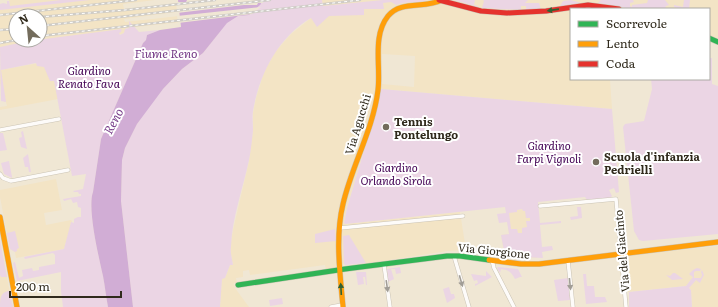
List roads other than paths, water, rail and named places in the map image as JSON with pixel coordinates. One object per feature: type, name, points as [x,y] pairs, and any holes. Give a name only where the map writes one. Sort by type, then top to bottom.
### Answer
[{"type":"street","name":"Via Agucchi","points":[[424,5],[433,0]]},
{"type":"street","points":[[440,0],[481,11],[507,13],[546,11],[588,5],[611,8]]},
{"type":"street","name":"Via Agucchi","points":[[342,306],[340,228],[343,204],[378,90],[378,51],[384,22],[400,7],[408,5],[433,4],[440,0]]},
{"type":"street","points":[[451,0],[457,4]]},
{"type":"street","points":[[0,130],[59,119]]},
{"type":"street","points":[[0,174],[3,178],[11,181],[68,170]]},
{"type":"street","name":"Via del Giacinto","points":[[540,206],[616,199],[626,307]]},
{"type":"street","points":[[340,228],[463,216]]},
{"type":"street","points":[[0,217],[17,307]]},
{"type":"street","name":"Via Giorgione","points":[[238,285],[340,270],[454,256],[535,264],[718,242]]},
{"type":"street","points":[[454,256],[469,307]]},
{"type":"street","points":[[492,260],[494,268],[514,307]]},
{"type":"street","points":[[568,261],[573,307]]},
{"type":"street","points":[[384,265],[390,307]]},
{"type":"street","points":[[331,307],[342,306]]},
{"type":"water","name":"Fiume Reno","points":[[178,0],[260,0],[261,4],[249,15],[238,16],[227,23],[203,53],[182,69],[163,89],[137,124],[125,148],[122,160],[121,201],[133,307],[108,307],[91,209],[101,139],[147,35],[160,30],[181,27]]},
{"type":"railway","points":[[0,15],[136,0]]},
{"type":"railway","points":[[48,16],[215,0]]},
{"type":"railway","points":[[48,25],[270,0]]},
{"type":"railway","points":[[48,35],[360,0]]},
{"type":"railway","points":[[0,30],[8,30]]},
{"type":"railway","points":[[0,43],[8,42]]},
{"type":"place","name":"Tennis Pontelungo","points":[[386,127]]},
{"type":"place","name":"Scuola d'infanzia Pedrielli","points":[[596,162]]},
{"type":"park label","name":"Giardino Renato Fava","points":[[89,76]]},
{"type":"park label","name":"Giardino Farpi Vignoli","points":[[549,151]]},
{"type":"park label","name":"Giardino Orlando Sirola","points":[[396,173]]},
{"type":"water label","name":"Reno","points":[[113,121]]}]
